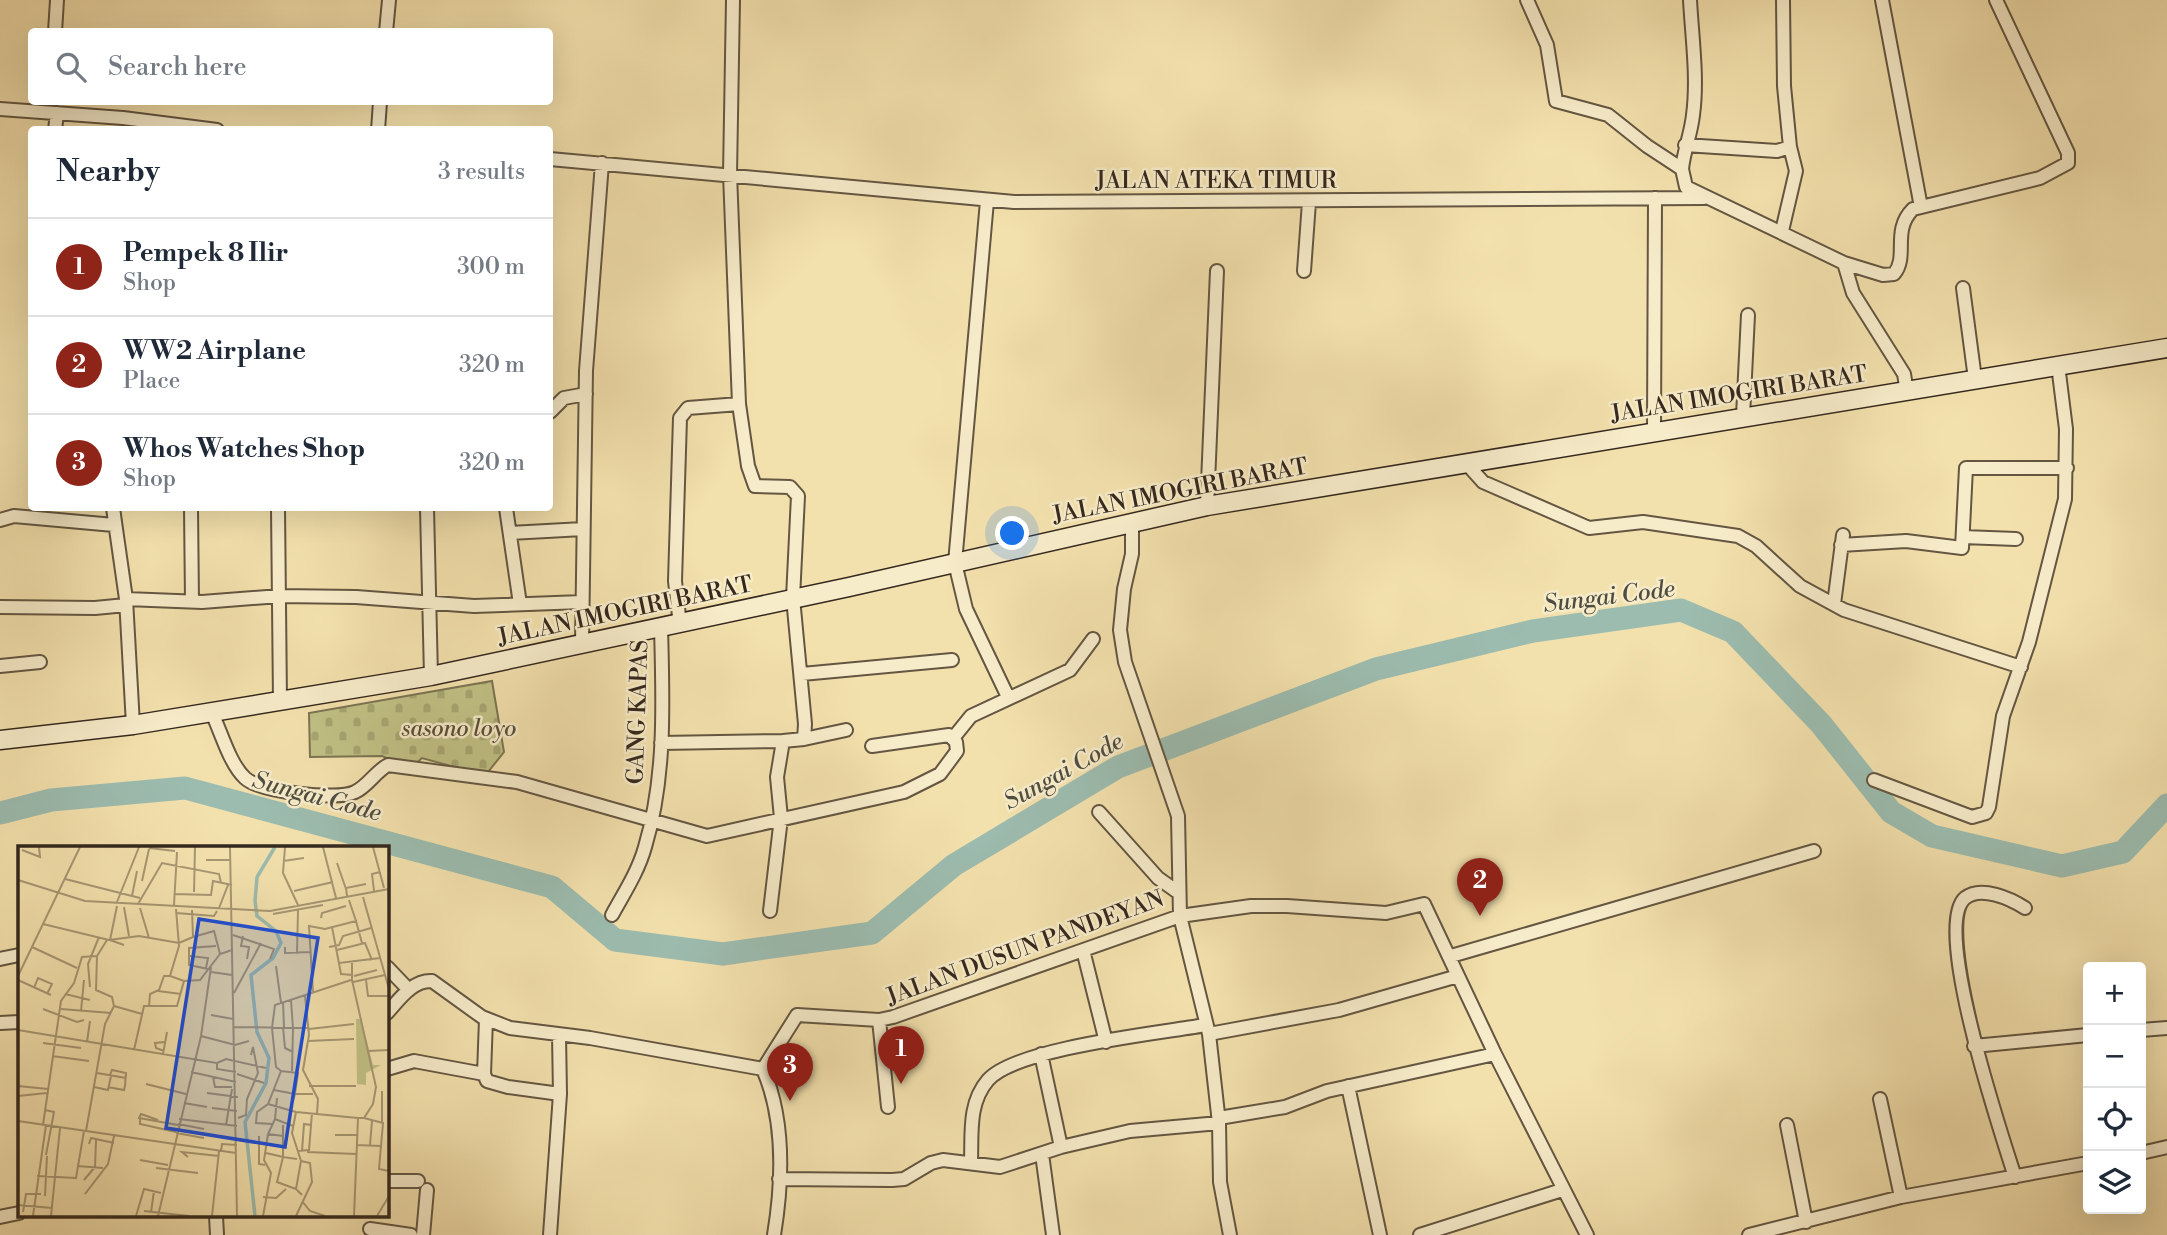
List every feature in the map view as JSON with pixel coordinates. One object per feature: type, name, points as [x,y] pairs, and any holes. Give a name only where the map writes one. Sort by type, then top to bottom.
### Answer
[{"type":"main road","name":"JALAN IMOGIRI BARAT","points":[[0,740],[133,725],[431,677],[680,625],[1207,506],[2167,348]]},
{"type":"street","points":[[55,28],[57,0]]},
{"type":"street","points":[[386,28],[389,0]]},
{"type":"street","points":[[733,0],[730,174],[740,404],[748,466],[755,486],[790,486],[798,496],[793,598],[806,708],[804,738]]},
{"type":"street","points":[[1527,0],[1541,24],[1556,101],[1608,115],[1682,169]]},
{"type":"street","points":[[1690,0],[1695,97],[1682,169],[1686,187],[1704,198],[1782,231],[1844,263],[1883,275],[1894,274],[1901,263],[1899,244],[1904,221],[1913,209],[2040,178],[2067,163],[2068,153],[1996,0]]},
{"type":"street","points":[[1782,231],[1796,171],[1790,147],[1784,86],[1783,0]]},
{"type":"street","points":[[1882,0],[1921,207]]},
{"type":"street","points":[[378,126],[380,105]]},
{"type":"street","points":[[0,109],[53,109],[109,123],[151,125]]},
{"type":"street","points":[[1685,145],[1777,151],[1790,147]]},
{"type":"street","name":"JALAN ATEKA TIMUR","points":[[553,159],[730,174],[987,201],[1309,202],[1704,198]]},
{"type":"street","points":[[582,644],[586,394],[592,276],[603,163]]},
{"type":"street","points":[[1654,431],[1656,198]]},
{"type":"street","points":[[987,201],[954,563],[967,609],[1008,697]]},
{"type":"street","points":[[1304,271],[1309,202]]},
{"type":"street","points":[[1844,263],[1853,293],[1904,374],[1907,392]]},
{"type":"street","points":[[1207,506],[1217,271]]},
{"type":"street","points":[[1963,288],[1975,379]]},
{"type":"street","points":[[1743,416],[1748,315]]},
{"type":"street","points":[[1874,780],[1972,817],[1986,813],[2003,716],[2021,667],[2065,499],[2067,468],[2058,365]]},
{"type":"street","points":[[553,409],[564,398],[586,394]]},
{"type":"street","points":[[680,625],[675,581],[680,418],[688,408],[740,404]]},
{"type":"street","points":[[1466,463],[1483,482],[1589,528],[1643,522],[1738,536],[1756,546],[1800,586],[1834,604],[1889,626],[2021,667]]},
{"type":"street","points":[[1834,604],[1842,540],[1906,541],[1962,548],[1966,468],[2067,468]]},
{"type":"street","points":[[113,511],[126,602],[133,725]]},
{"type":"street","points":[[191,511],[192,601]]},
{"type":"street","points":[[278,511],[280,700]]},
{"type":"street","points":[[427,511],[431,677]]},
{"type":"street","points":[[506,511],[520,604]]},
{"type":"street","points":[[0,520],[14,516],[114,525]]},
{"type":"street","name":"JALAN DUSUN PANDEYAN","points":[[763,1069],[797,1015],[879,1020],[1180,916],[1178,816],[1139,707],[1125,662],[1120,630],[1124,589],[1132,554],[1132,522]]},
{"type":"street","points":[[510,533],[583,529]]},
{"type":"street","points":[[1963,537],[2016,539]]},
{"type":"street","points":[[0,607],[95,608],[126,602],[280,596],[356,597],[431,604],[582,602]]},
{"type":"street","name":"GANG KAPAS","points":[[612,915],[634,876],[645,846],[650,820],[662,743],[661,628]]},
{"type":"street","points":[[954,737],[971,716],[1070,670],[1093,639]]},
{"type":"street","points":[[802,674],[952,660]]},
{"type":"street","points":[[0,666],[40,662]]},
{"type":"street","points":[[211,711],[240,771],[256,785],[327,797],[346,795],[357,791],[379,770],[399,765],[517,782],[707,836],[852,804],[927,782],[954,757],[957,751],[954,737]]},
{"type":"street","points":[[662,743],[783,741],[846,730]]},
{"type":"street","points":[[872,746],[927,736],[954,737]]},
{"type":"street","points":[[770,911],[781,818],[777,767],[783,741]]},
{"type":"street","points":[[1099,812],[1158,878],[1179,893]]},
{"type":"street","points":[[1451,956],[1814,851]]},
{"type":"street","points":[[2015,1177],[1974,1046],[1960,968],[1960,905],[1966,897],[1985,894],[2003,896],[2025,908]]},
{"type":"street","points":[[1230,1235],[1220,1182],[1219,1121],[1207,1029],[1180,916],[1251,906],[1386,913],[1424,904],[1451,956],[1495,1054],[1587,1235]]},
{"type":"street","points":[[1083,950],[1106,1042]]},
{"type":"street","points":[[0,959],[18,955]]},
{"type":"street","points":[[388,968],[409,990]]},
{"type":"street","points":[[971,1162],[972,1111],[987,1080],[998,1071],[1041,1054],[1106,1042],[1339,1010],[1458,976]]},
{"type":"street","points":[[388,1012],[409,990],[424,981],[432,981],[486,1019],[510,1028],[763,1069],[777,1109],[779,1179],[774,1235]]},
{"type":"street","points":[[486,1019],[484,1074],[487,1081],[560,1094]]},
{"type":"street","points":[[879,1020],[888,1107]]},
{"type":"street","points":[[0,1023],[18,1022]]},
{"type":"street","points":[[2146,1030],[2167,1028]]},
{"type":"street","points":[[550,1235],[560,1094],[559,1035]]},
{"type":"street","points":[[1974,1046],[2083,1035]]},
{"type":"street","points":[[1041,1054],[1061,1147]]},
{"type":"street","points":[[779,1179],[892,1181],[904,1179],[931,1163],[943,1160],[1000,1167],[1061,1147],[1130,1131],[1219,1121],[1284,1107],[1348,1086],[1495,1054]]},
{"type":"street","points":[[388,1069],[414,1061],[484,1074]]},
{"type":"street","points":[[1348,1086],[1380,1235]]},
{"type":"street","points":[[1880,1099],[1901,1197]]},
{"type":"street","points":[[1787,1125],[1806,1222]]},
{"type":"street","points":[[2146,1152],[2167,1147]]},
{"type":"street","points":[[1042,1154],[1053,1235]]},
{"type":"street","points":[[1749,1235],[1901,1197],[2083,1164]]},
{"type":"street","points":[[388,1181],[422,1185],[423,1235]]},
{"type":"street","points":[[1420,1235],[1562,1189]]},
{"type":"street","points":[[0,1217],[18,1213]]},
{"type":"street","points":[[370,1226],[411,1235]]},
{"type":"green space","name":"sasono loyo","points":[[492,681],[504,752],[488,772],[476,773],[422,758],[411,768],[382,756],[310,757],[309,713]]},
{"type":"waterway","name":"Sungai Code","points":[[0,813],[51,800],[185,788],[552,887],[615,940],[723,954],[872,933],[954,865],[1118,767],[1376,669],[1533,631],[1681,610],[1733,632],[1821,724],[1891,812],[1932,836],[2062,866],[2123,852],[2167,805]]},
{"type":"place","name":"WW2 Airplane","points":[[1480,916]]},
{"type":"place","name":"Pempek 8 Ilir","points":[[901,1084]]},
{"type":"place","name":"Whos Watches Shop","points":[[790,1101]]}]
